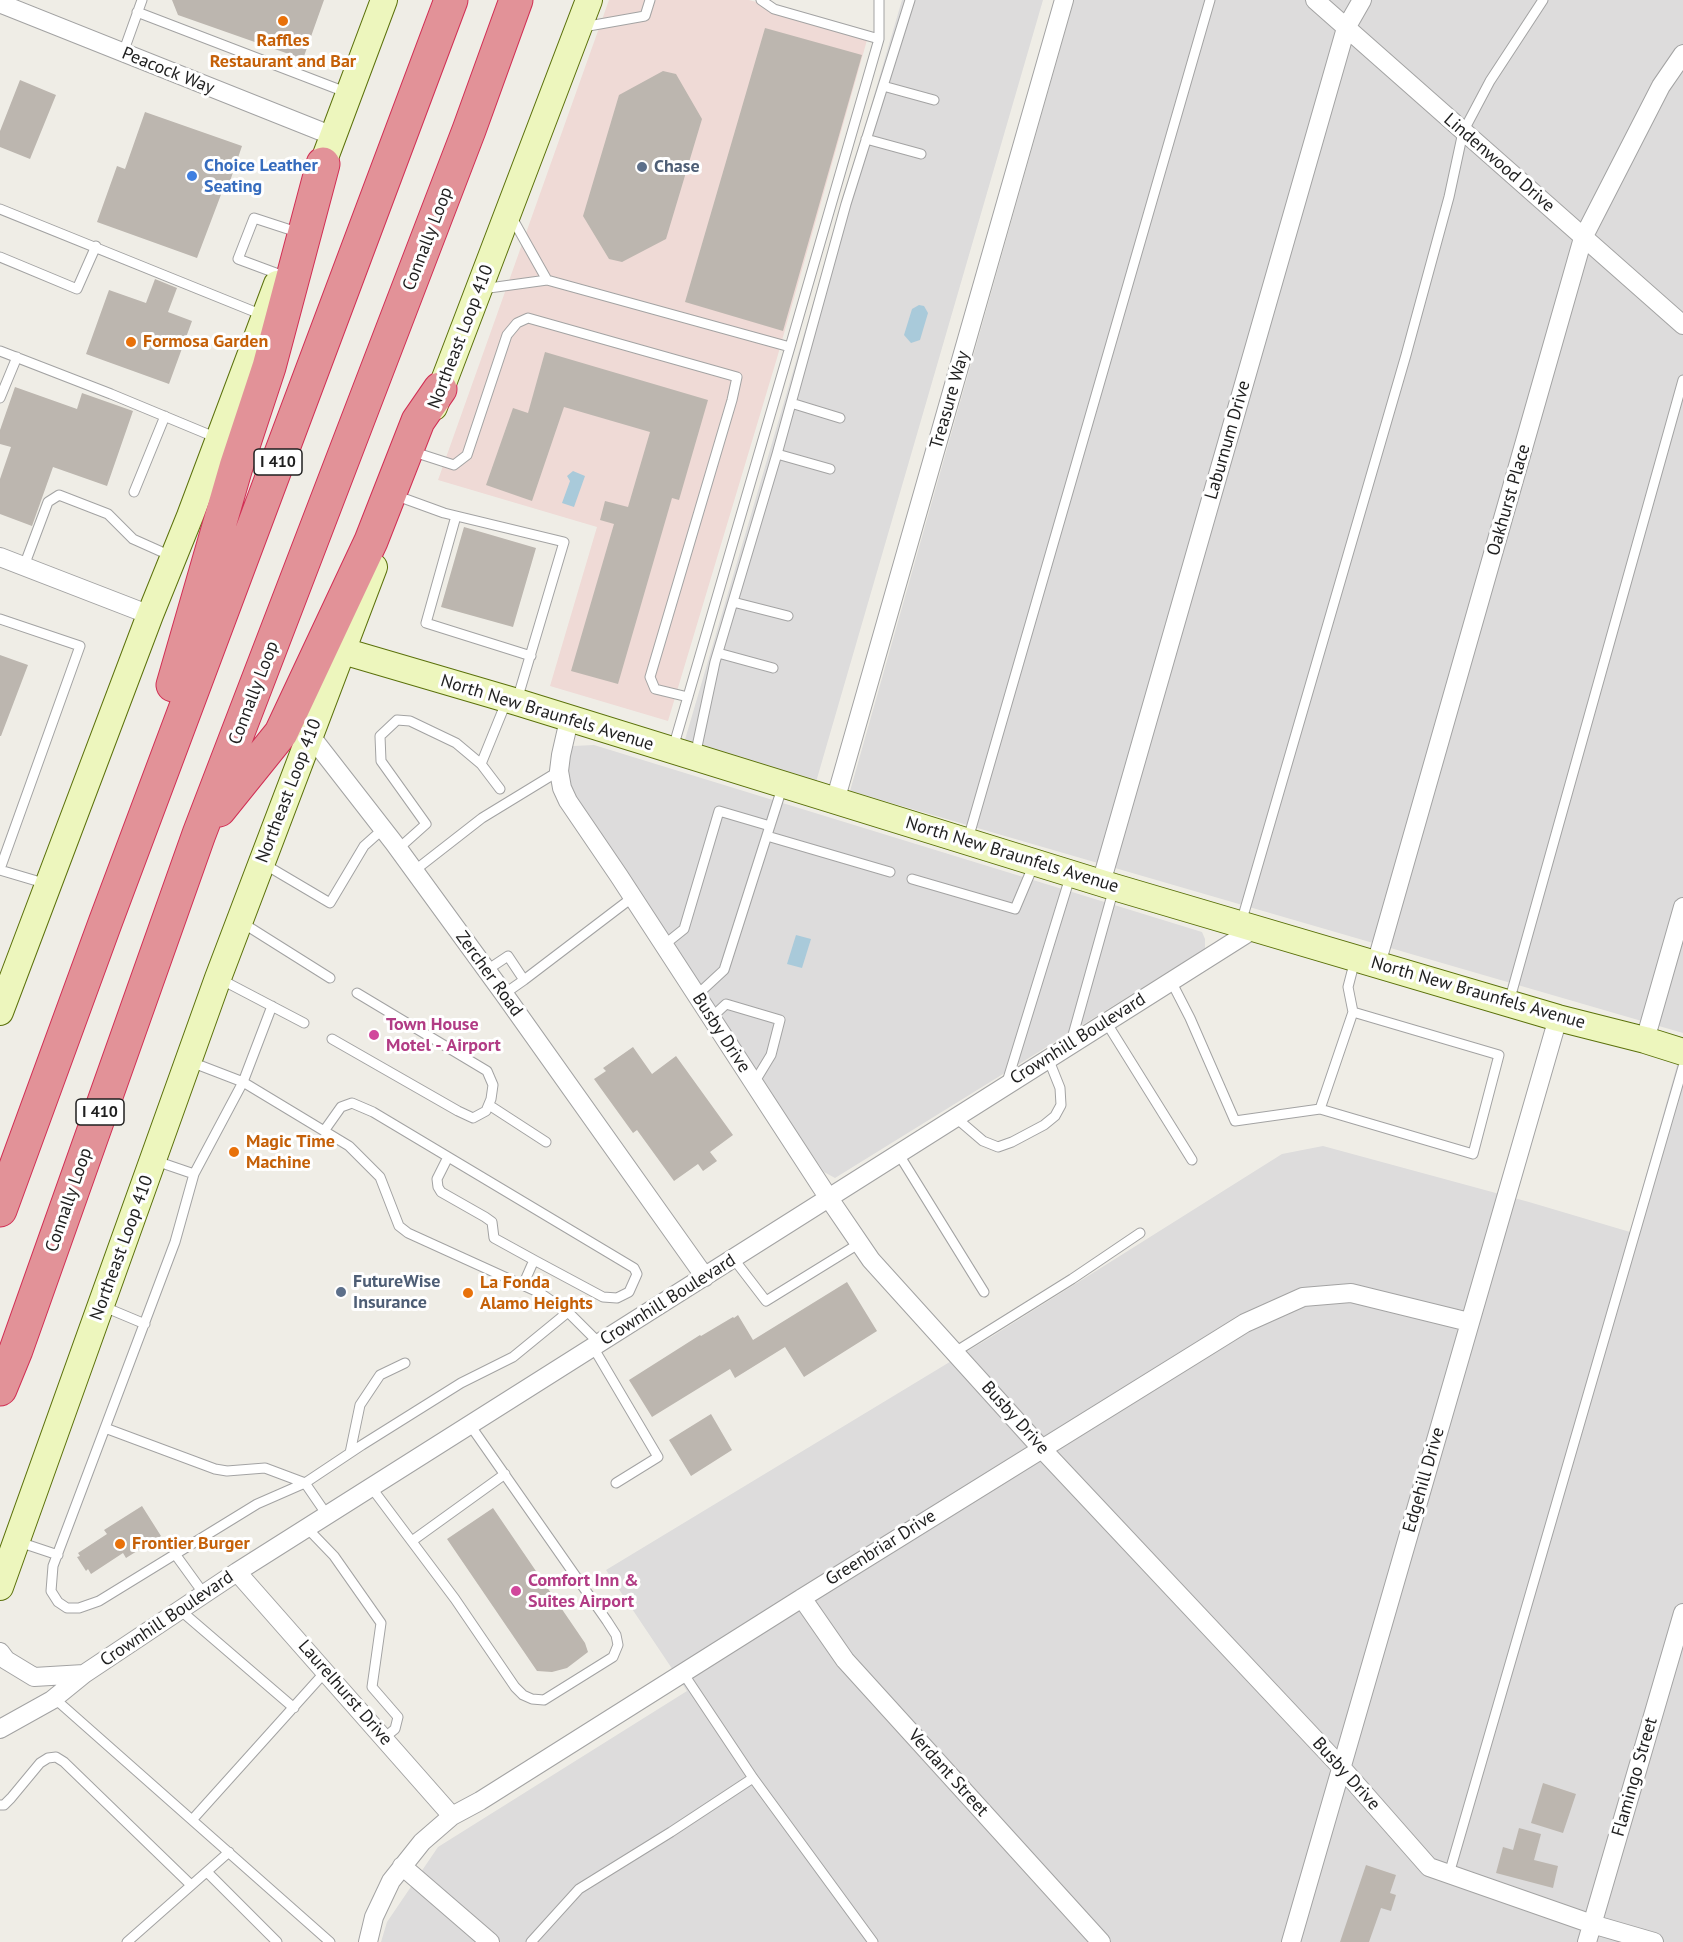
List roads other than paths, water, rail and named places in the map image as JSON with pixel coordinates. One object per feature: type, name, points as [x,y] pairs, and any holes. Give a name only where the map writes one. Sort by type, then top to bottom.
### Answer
[{"type":"highway","name":"I 410","points":[[0,1210],[105,923],[451,0]]},
{"type":"highway","name":"Connally Loop","points":[[0,1389],[16,1350],[198,834],[465,141],[516,0]]},
{"type":"highway","points":[[105,923],[236,467],[269,367],[301,234],[328,150]]},
{"type":"highway","points":[[198,834],[281,733],[371,541],[418,421],[440,389]]},
{"type":"main road","points":[[328,150],[384,0]]},
{"type":"main road","name":"Northeast Loop 410","points":[[0,1587],[218,978],[589,0]]},
{"type":"main road","points":[[0,1012],[172,556],[190,516],[281,275],[301,234]]},
{"type":"main road","name":"North New Braunfels Avenue","points":[[343,651],[1247,927],[1683,1052]]},
{"type":"street","name":"Treasure Way","points":[[835,801],[1064,0]]},
{"type":"street","name":"Lindenwood Drive","points":[[1315,0],[1683,325]]},
{"type":"street","name":"Laburnum Drive","points":[[1108,885],[1346,28],[1362,0]]},
{"type":"street","name":"Peacock Way","points":[[3,6],[123,53],[328,150]]},
{"type":"street","name":"Oakhurst Place","points":[[1366,961],[1584,238],[1661,86],[1683,54]]},
{"type":"street","points":[[0,557],[150,615]]},
{"type":"street","name":"Busby Drive","points":[[569,720],[559,771],[567,801],[633,897],[871,1260],[1041,1448],[1341,1767],[1429,1867],[1592,1924],[1654,1942]]},
{"type":"street","name":"Zercher Road","points":[[310,735],[487,970],[705,1277]]},
{"type":"street","points":[[1645,1040],[1683,907]]},
{"type":"street","name":"Crownhill Boulevard","points":[[0,1730],[54,1698],[84,1674],[237,1572],[1171,981],[1247,927]]},
{"type":"street","name":"Edgehill Drive","points":[[1291,1942],[1558,1018]]},
{"type":"street","name":"Greenbriar Drive","points":[[368,1942],[382,1899],[402,1866],[422,1842],[452,1816],[480,1801],[1041,1448],[1245,1323],[1303,1297],[1351,1293],[1469,1322]]},
{"type":"street","name":"Laurelhurst Drive","points":[[237,1572],[452,1816]]},
{"type":"street","name":"Verdant Street","points":[[802,1598],[845,1660],[1101,1942]]},
{"type":"street","name":"Flamingo Street","points":[[1587,1942],[1683,1612]]},
{"type":"street","name":"Crownhill Boulevard","points":[[0,1652],[6,1660],[34,1677],[84,1674]]},
{"type":"street","points":[[402,1866],[490,1942]]},
{"type":"lane","points":[[123,53],[142,0]]},
{"type":"lane","points":[[578,28],[645,16],[650,0]]},
{"type":"lane","points":[[761,0],[774,9],[879,39]]},
{"type":"lane","points":[[683,755],[688,697],[879,39],[879,0]]},
{"type":"lane","points":[[683,755],[718,653],[866,139],[910,0]]},
{"type":"lane","points":[[967,841],[1210,0]]},
{"type":"lane","points":[[1247,927],[1449,197],[1463,132],[1490,81],[1543,0]]},
{"type":"lane","points":[[137,12],[349,93]]},
{"type":"lane","points":[[883,86],[934,100]]},
{"type":"lane","points":[[866,139],[921,154]]},
{"type":"lane","points":[[0,209],[265,316]]},
{"type":"lane","points":[[509,212],[547,280]]},
{"type":"lane","points":[[281,275],[238,259],[254,218],[301,234]]},
{"type":"lane","points":[[0,257],[77,289],[96,246]]},
{"type":"lane","points":[[480,289],[547,280],[790,347]]},
{"type":"lane","points":[[417,453],[454,465],[467,455],[507,336],[517,323],[528,318],[737,377],[650,677],[655,689],[688,697]]},
{"type":"lane","points":[[0,351],[219,439]]},
{"type":"lane","points":[[0,398],[17,357]]},
{"type":"lane","points":[[1509,1003],[1683,380]]},
{"type":"lane","points":[[791,403],[840,417]]},
{"type":"lane","points":[[134,492],[165,416]]},
{"type":"lane","points":[[777,454],[830,469]]},
{"type":"lane","points":[[24,566],[48,502],[59,495],[108,514],[133,539],[172,556]]},
{"type":"lane","points":[[400,497],[456,516],[564,542],[531,656],[482,764]]},
{"type":"lane","points":[[456,516],[426,623],[531,656]]},
{"type":"lane","points":[[733,602],[788,616]]},
{"type":"lane","points":[[0,619],[80,646],[0,869],[48,884]]},
{"type":"lane","points":[[718,653],[772,668]]},
{"type":"lane","points":[[398,849],[426,825],[381,761],[380,736],[397,720],[410,721],[456,743],[482,764],[500,789]]},
{"type":"lane","points":[[414,871],[482,818],[559,771]]},
{"type":"lane","points":[[696,995],[724,970],[783,785]]},
{"type":"lane","points":[[664,945],[684,929],[719,811],[768,831],[890,872]]},
{"type":"lane","points":[[261,863],[330,903],[364,846],[383,830]]},
{"type":"lane","points":[[912,879],[1015,909],[1035,862]]},
{"type":"lane","points":[[1006,1084],[1071,874]]},
{"type":"lane","points":[[1070,1045],[1108,885]]},
{"type":"lane","points":[[504,994],[633,897]]},
{"type":"lane","points":[[240,921],[330,978]]},
{"type":"lane","points":[[487,970],[508,956],[524,980]]},
{"type":"lane","points":[[1320,1109],[1353,1012],[1348,987],[1366,961]]},
{"type":"lane","points":[[218,978],[304,1023]]},
{"type":"lane","points":[[1171,981],[1190,1018],[1235,1121],[1320,1109],[1473,1154],[1499,1055],[1353,1012]]},
{"type":"lane","points":[[332,1039],[458,1111],[473,1118],[486,1112],[493,1085],[487,1071],[357,993]]},
{"type":"lane","points":[[711,1018],[726,1005],[780,1020],[771,1055],[754,1084]]},
{"type":"lane","points":[[272,1006],[243,1082],[194,1174],[175,1242],[53,1566],[51,1591],[58,1602],[67,1608],[79,1608],[99,1601],[258,1504],[305,1483],[461,1383],[513,1357],[568,1312]]},
{"type":"lane","points":[[1106,1022],[1192,1160]]},
{"type":"lane","points":[[955,1117],[983,1141],[998,1147],[1044,1125],[1055,1116],[1061,1106],[1060,1088],[1048,1058]]},
{"type":"lane","points":[[189,1061],[243,1082],[349,1146],[380,1177],[399,1226],[408,1233],[540,1293],[568,1312],[596,1345],[658,1457],[615,1483]]},
{"type":"lane","points":[[1449,1874],[1683,1067]]},
{"type":"lane","points":[[324,1131],[341,1107],[352,1103],[373,1112],[634,1268],[637,1274],[629,1292],[617,1298],[603,1297],[494,1238],[492,1222],[441,1192],[438,1187],[437,1179],[448,1157]]},
{"type":"lane","points":[[489,1105],[546,1142]]},
{"type":"lane","points":[[898,1153],[984,1292]]},
{"type":"lane","points":[[153,1161],[194,1174]]},
{"type":"lane","points":[[955,1352],[1140,1233]]},
{"type":"lane","points":[[733,1258],[766,1301],[860,1243]]},
{"type":"lane","points":[[522,1286],[534,1260]]},
{"type":"lane","points":[[102,1306],[145,1324]]},
{"type":"lane","points":[[350,1453],[360,1405],[380,1375],[405,1363]]},
{"type":"lane","points":[[371,1487],[523,1695],[532,1699],[544,1700],[613,1657],[618,1645],[616,1635],[470,1425]]},
{"type":"lane","points":[[105,1428],[215,1469],[227,1472],[265,1468],[305,1483],[327,1515]]},
{"type":"lane","points":[[412,1541],[505,1474]]},
{"type":"lane","points":[[307,1528],[334,1556],[381,1623],[372,1688],[398,1718],[395,1729],[384,1738]]},
{"type":"lane","points":[[17,1541],[58,1554]]},
{"type":"lane","points":[[175,1554],[204,1594]]},
{"type":"lane","points":[[180,1610],[294,1708]]},
{"type":"lane","points":[[192,1820],[326,1671]]},
{"type":"lane","points":[[683,1673],[753,1778],[873,1942]]},
{"type":"lane","points":[[54,1698],[330,1942]]},
{"type":"lane","points":[[0,1805],[4,1805],[11,1798],[40,1763],[48,1758],[56,1757],[64,1762],[191,1885]]},
{"type":"lane","points":[[531,1942],[579,1889],[753,1778]]},
{"type":"lane","points":[[127,1942],[229,1852]]},
{"type":"lane","points":[[207,1872],[278,1942]]},
{"type":"water","points":[[919,305],[924,306],[928,313],[920,340],[911,343],[904,335],[912,309]]},
{"type":"water","points":[[573,471],[585,476],[574,507],[562,503],[570,481],[567,476]]},
{"type":"water","points":[[796,935],[811,939],[802,968],[787,964]]},
{"type":"place","name":"Raffles Restaurant and Bar","points":[[283,21]]},
{"type":"place","name":"Chase","points":[[642,167]]},
{"type":"place","name":"Choice Leather Seating","points":[[192,176]]},
{"type":"place","name":"Formosa Garden","points":[[131,342]]},
{"type":"place","name":"Town House Motel - Airport","points":[[374,1035]]},
{"type":"place","name":"Magic Time Machine","points":[[234,1152]]},
{"type":"place","name":"FutureWise Insurance","points":[[341,1292]]},
{"type":"place","name":"La Fonda Alamo Heights","points":[[468,1293]]},
{"type":"place","name":"Frontier Burger","points":[[120,1544]]},
{"type":"place","name":"Comfort Inn & Suites Airport","points":[[516,1591]]}]
